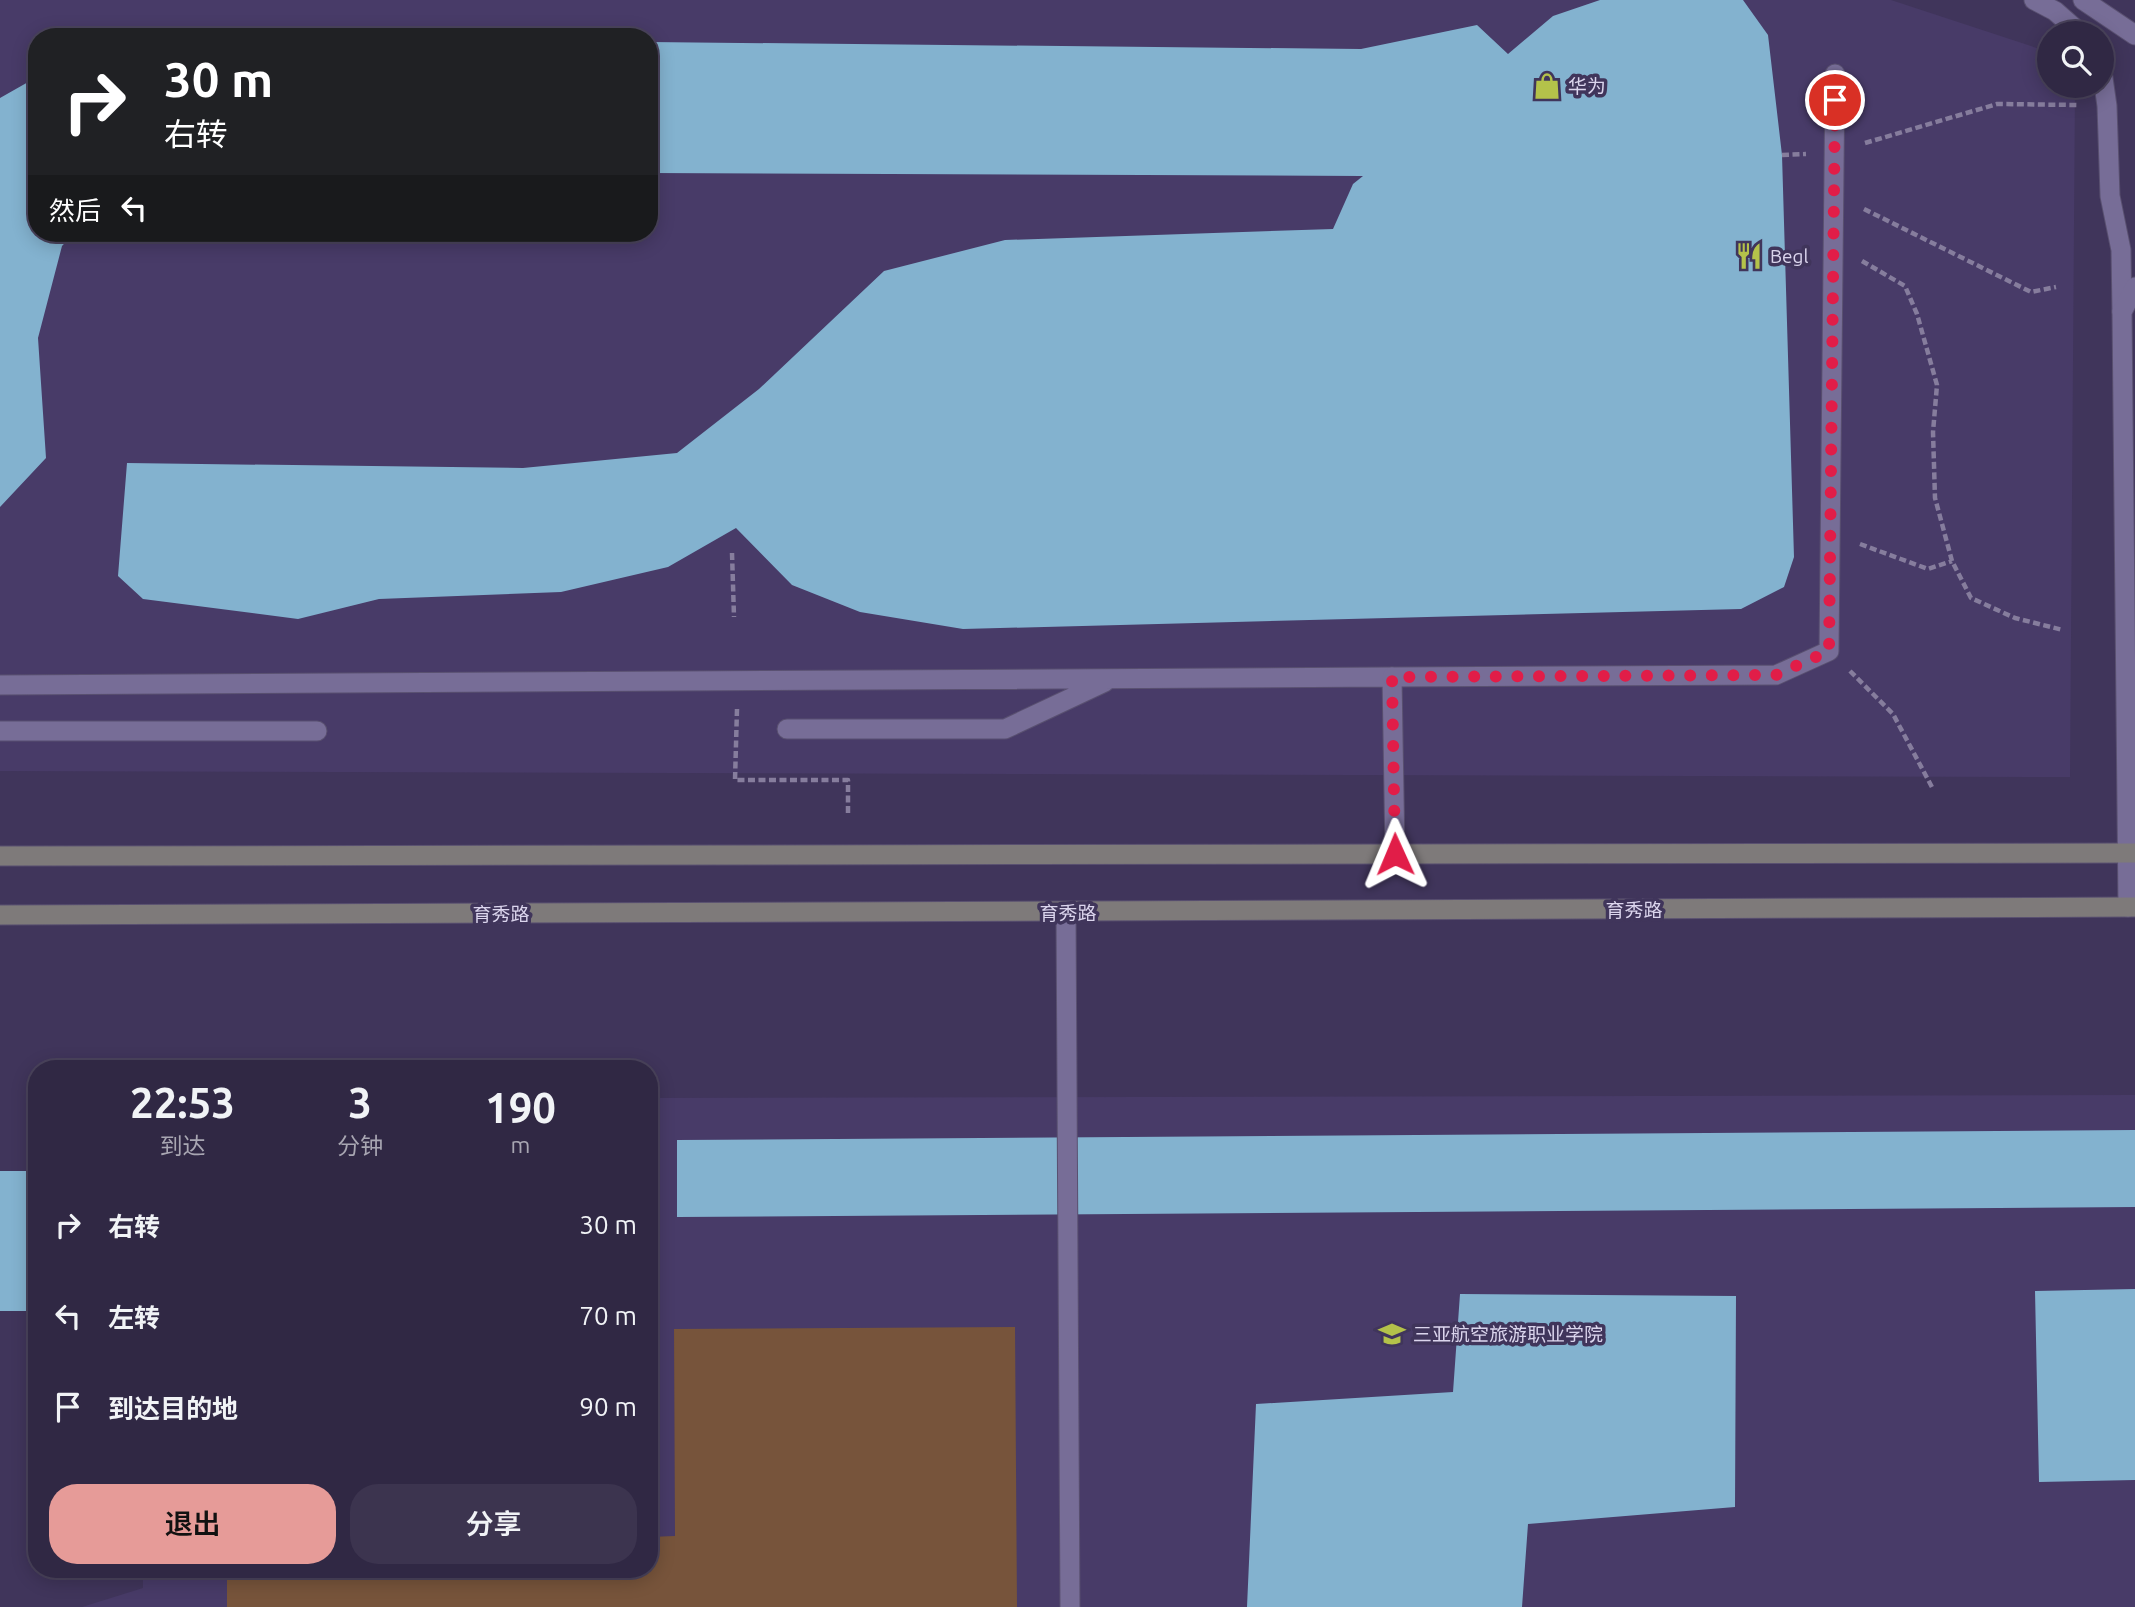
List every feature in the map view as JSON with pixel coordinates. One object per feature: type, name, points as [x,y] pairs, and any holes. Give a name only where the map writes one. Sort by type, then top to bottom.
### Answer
[{"type":"main road","points":[[0,856],[2131,853]]},
{"type":"main road","name":"育秀路","points":[[0,915],[2131,907]]},
{"type":"street","points":[[2034,0],[2055,11],[2066,21]]},
{"type":"street","points":[[2083,0],[2135,35]]},
{"type":"street","points":[[0,685],[1776,675],[1829,651],[1835,74]]},
{"type":"street","points":[[2106,98],[2110,196],[2121,250],[2131,907]]},
{"type":"street","points":[[2121,250],[2135,230]]},
{"type":"street","points":[[2122,312],[2135,287]]},
{"type":"street","points":[[2123,358],[2135,338]]},
{"type":"street","points":[[1392,677],[1395,854]]},
{"type":"street","points":[[788,729],[1005,729],[1111,679]]},
{"type":"street","points":[[0,731],[317,731]]},
{"type":"street","points":[[1066,913],[1070,1607]]},
{"type":"path","points":[[1782,155],[1834,153],[1997,104],[2087,106]]},
{"type":"path","points":[[1833,190],[1875,216],[2031,292],[2056,287]]},
{"type":"path","points":[[1833,243],[1905,286],[1917,314],[1937,385],[1933,432],[1935,498],[1952,561],[1971,598],[2015,618],[2063,630]]},
{"type":"path","points":[[1830,532],[1927,569],[1952,561]]},
{"type":"path","points":[[732,553],[734,617]]},
{"type":"path","points":[[1829,651],[1893,714],[1933,789]]},
{"type":"path","points":[[737,708],[735,780],[848,780],[848,813]]},
{"type":"shaded area","points":[[0,0],[1891,0],[2037,48],[2037,98],[2075,98],[2070,777],[0,771]]},
{"type":"shaded area","name":"三亚航空旅游职业学院","points":[[2135,1095],[2135,1607],[82,1607],[143,1588],[143,1578],[658,1578],[658,1098]]},
{"type":"shaded area","points":[[1015,1327],[1017,1607],[227,1607],[227,1578],[658,1578],[658,1537],[675,1536],[674,1329]]},
{"type":"building","points":[[1600,0],[1743,0],[1768,35],[1782,155],[1794,557],[1784,587],[1741,609],[963,629],[860,612],[792,585],[736,528],[668,567],[561,592],[379,599],[298,619],[143,599],[118,576],[127,463],[523,468],[677,453],[759,389],[884,271],[1005,240],[1333,229],[1353,184],[1363,176],[658,173],[658,42],[1361,49],[1477,25],[1508,54],[1553,16]]},
{"type":"building","points":[[28,82],[28,242],[66,242],[62,246],[38,338],[46,458],[0,507],[0,98]]},
{"type":"building","points":[[2135,1130],[2135,1207],[677,1217],[677,1140]]},
{"type":"building","points":[[0,1171],[28,1171],[28,1311],[0,1311]]},
{"type":"building","points":[[2135,1289],[2135,1480],[2039,1482],[2035,1291]]},
{"type":"building","points":[[1460,1294],[1736,1296],[1735,1507],[1528,1524],[1522,1607],[1247,1607],[1256,1404],[1453,1392]]},
{"type":"place","name":"华为","points":[[1547,86]]},
{"type":"place","name":"Begl","points":[[1749,256]]},
{"type":"place","name":"三亚航空旅游职业学院","points":[[1392,1334]]},
{"type":"route","points":[[1395,854],[1392,677],[1776,675],[1829,651],[1835,100]]}]
